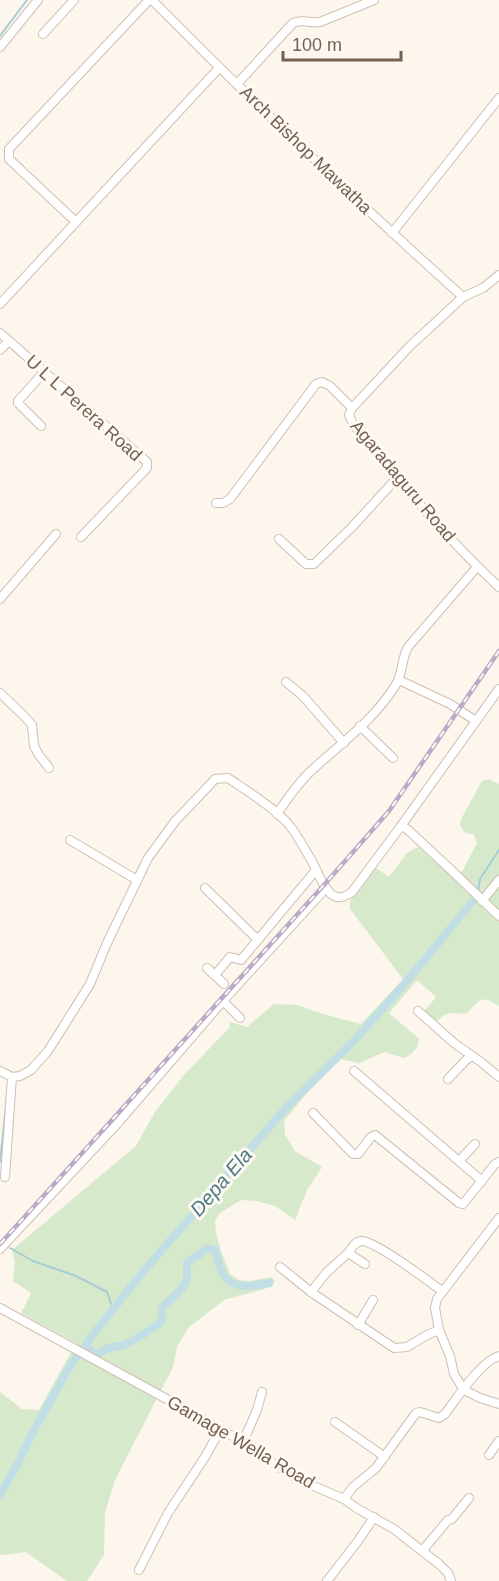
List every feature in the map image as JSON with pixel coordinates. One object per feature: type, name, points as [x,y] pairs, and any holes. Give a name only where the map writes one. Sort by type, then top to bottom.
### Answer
[{"type":"street","points":[[0,47],[38,0]]},
{"type":"street","points":[[43,34],[74,0]]},
{"type":"street","points":[[76,222],[9,159],[9,149],[150,0]]},
{"type":"street","name":"Arch Bishop Mawatha","points":[[150,0],[392,233],[463,297]]},
{"type":"street","points":[[237,84],[292,23],[299,20],[320,22],[374,0]]},
{"type":"street","points":[[0,304],[219,68]]},
{"type":"street","points":[[392,233],[499,98]]},
{"type":"street","name":"Agaradaguru Road","points":[[499,275],[483,288],[463,297],[410,346],[352,408],[349,415],[353,424],[431,518],[499,587]]},
{"type":"street","name":"U L L Perera Road","points":[[0,333],[147,462],[147,468],[81,537]]},
{"type":"street","points":[[0,350],[9,341]]},
{"type":"street","points":[[41,426],[18,401],[44,372]]},
{"type":"street","points":[[216,503],[223,503],[230,499],[316,384],[322,382],[330,386],[352,408]]},
{"type":"street","points":[[279,539],[306,564],[314,564],[397,478]]},
{"type":"street","points":[[0,599],[56,534]]},
{"type":"street","points":[[277,814],[309,772],[344,743],[395,687],[408,647],[477,567]]},
{"type":"street","points":[[399,680],[450,704],[476,721]]},
{"type":"street","points":[[286,682],[310,704],[344,743]]},
{"type":"street","points":[[0,1071],[12,1077],[20,1076],[31,1070],[48,1051],[90,984],[148,858],[176,820],[215,779],[228,777],[277,814],[291,828],[326,888],[333,896],[345,897],[352,892],[401,826],[499,689]]},
{"type":"street","points":[[0,693],[32,725],[34,746],[49,768]]},
{"type":"street","points":[[360,726],[393,758]]},
{"type":"street","points":[[401,826],[407,829],[499,916]]},
{"type":"street","points":[[70,840],[137,880]]},
{"type":"street","points":[[215,975],[230,957],[241,960],[316,870]]},
{"type":"street","points":[[481,900],[499,880]]},
{"type":"street","points":[[205,888],[258,940]]},
{"type":"street","points":[[0,1249],[117,1124],[223,1001],[326,888]]},
{"type":"street","points":[[207,968],[224,984]]},
{"type":"street","points":[[223,1001],[240,1018]]},
{"type":"street","points":[[418,1011],[454,1043],[499,1077]]},
{"type":"street","points":[[448,1079],[472,1056]]},
{"type":"street","points":[[354,1071],[482,1181]]},
{"type":"street","points":[[5,1177],[12,1077]]},
{"type":"street","points":[[313,1113],[353,1154],[358,1154],[375,1135],[459,1203],[463,1204],[466,1201],[499,1162]]},
{"type":"street","points":[[459,1161],[475,1144]]},
{"type":"street","points":[[497,1223],[442,1291],[435,1308],[439,1330],[450,1356],[454,1374],[464,1390],[499,1404]]},
{"type":"street","points":[[311,1292],[326,1273],[348,1253],[355,1243],[360,1241],[402,1263],[442,1291]]},
{"type":"street","points":[[348,1253],[365,1264]]},
{"type":"street","points":[[280,1268],[358,1325],[394,1348],[407,1347],[439,1330]]},
{"type":"street","points":[[358,1325],[373,1299]]},
{"type":"street","name":"Gamage Wella Road","points":[[0,1308],[243,1442],[284,1471],[344,1499],[394,1528],[445,1569],[451,1581]]},
{"type":"street","points":[[344,1499],[353,1486],[376,1468],[416,1413],[420,1412],[439,1418],[445,1414],[479,1370],[494,1357],[499,1356]]},
{"type":"street","points":[[243,1442],[262,1392]]},
{"type":"street","points":[[335,1422],[385,1457]]},
{"type":"street","points":[[139,1570],[168,1513],[200,1466],[220,1430]]},
{"type":"street","points":[[489,1455],[499,1441]]},
{"type":"street","points":[[422,1551],[469,1498]]},
{"type":"street","points":[[327,1581],[374,1517]]},
{"type":"green space","points":[[489,779],[499,784],[499,1006],[488,1000],[481,1000],[467,1013],[448,1014],[436,1022],[424,1012],[436,997],[417,980],[389,1013],[419,1039],[413,1052],[404,1058],[385,1052],[359,1063],[340,1059],[311,1088],[284,1121],[285,1135],[295,1151],[322,1167],[307,1190],[295,1220],[275,1206],[241,1200],[220,1213],[215,1221],[216,1234],[230,1274],[239,1280],[249,1281],[271,1277],[275,1281],[271,1287],[224,1300],[188,1328],[177,1347],[173,1367],[115,1480],[105,1512],[104,1555],[87,1581],[67,1581],[26,1552],[0,1555],[0,1392],[22,1409],[39,1410],[76,1343],[21,1313],[31,1293],[13,1281],[15,1262],[12,1250],[136,1146],[155,1112],[184,1075],[229,1028],[230,1022],[247,1027],[274,1004],[297,1005],[361,1024],[403,979],[350,909],[350,901],[376,868],[389,877],[407,853],[418,847],[454,878],[463,870],[477,843],[474,835],[464,832],[460,825],[461,819],[482,781]]},
{"type":"waterway","points":[[0,36],[27,0]]},
{"type":"waterway","points":[[478,892],[480,879],[499,850]]},
{"type":"waterway","name":"Depa Ela","points":[[0,1495],[70,1366],[137,1279],[288,1106],[353,1042],[401,988],[478,895]]},
{"type":"waterway","points":[[0,1162],[7,1096]]},
{"type":"waterway","points":[[10,1248],[33,1261],[76,1276],[107,1292],[113,1309]]},
{"type":"waterway","points":[[86,1347],[98,1354],[108,1348],[124,1345],[161,1322],[162,1308],[186,1282],[187,1263],[208,1248],[215,1250],[223,1274],[232,1283],[243,1286],[269,1283]]},
{"type":"railway","points":[[0,1244],[389,811],[499,651]]}]
